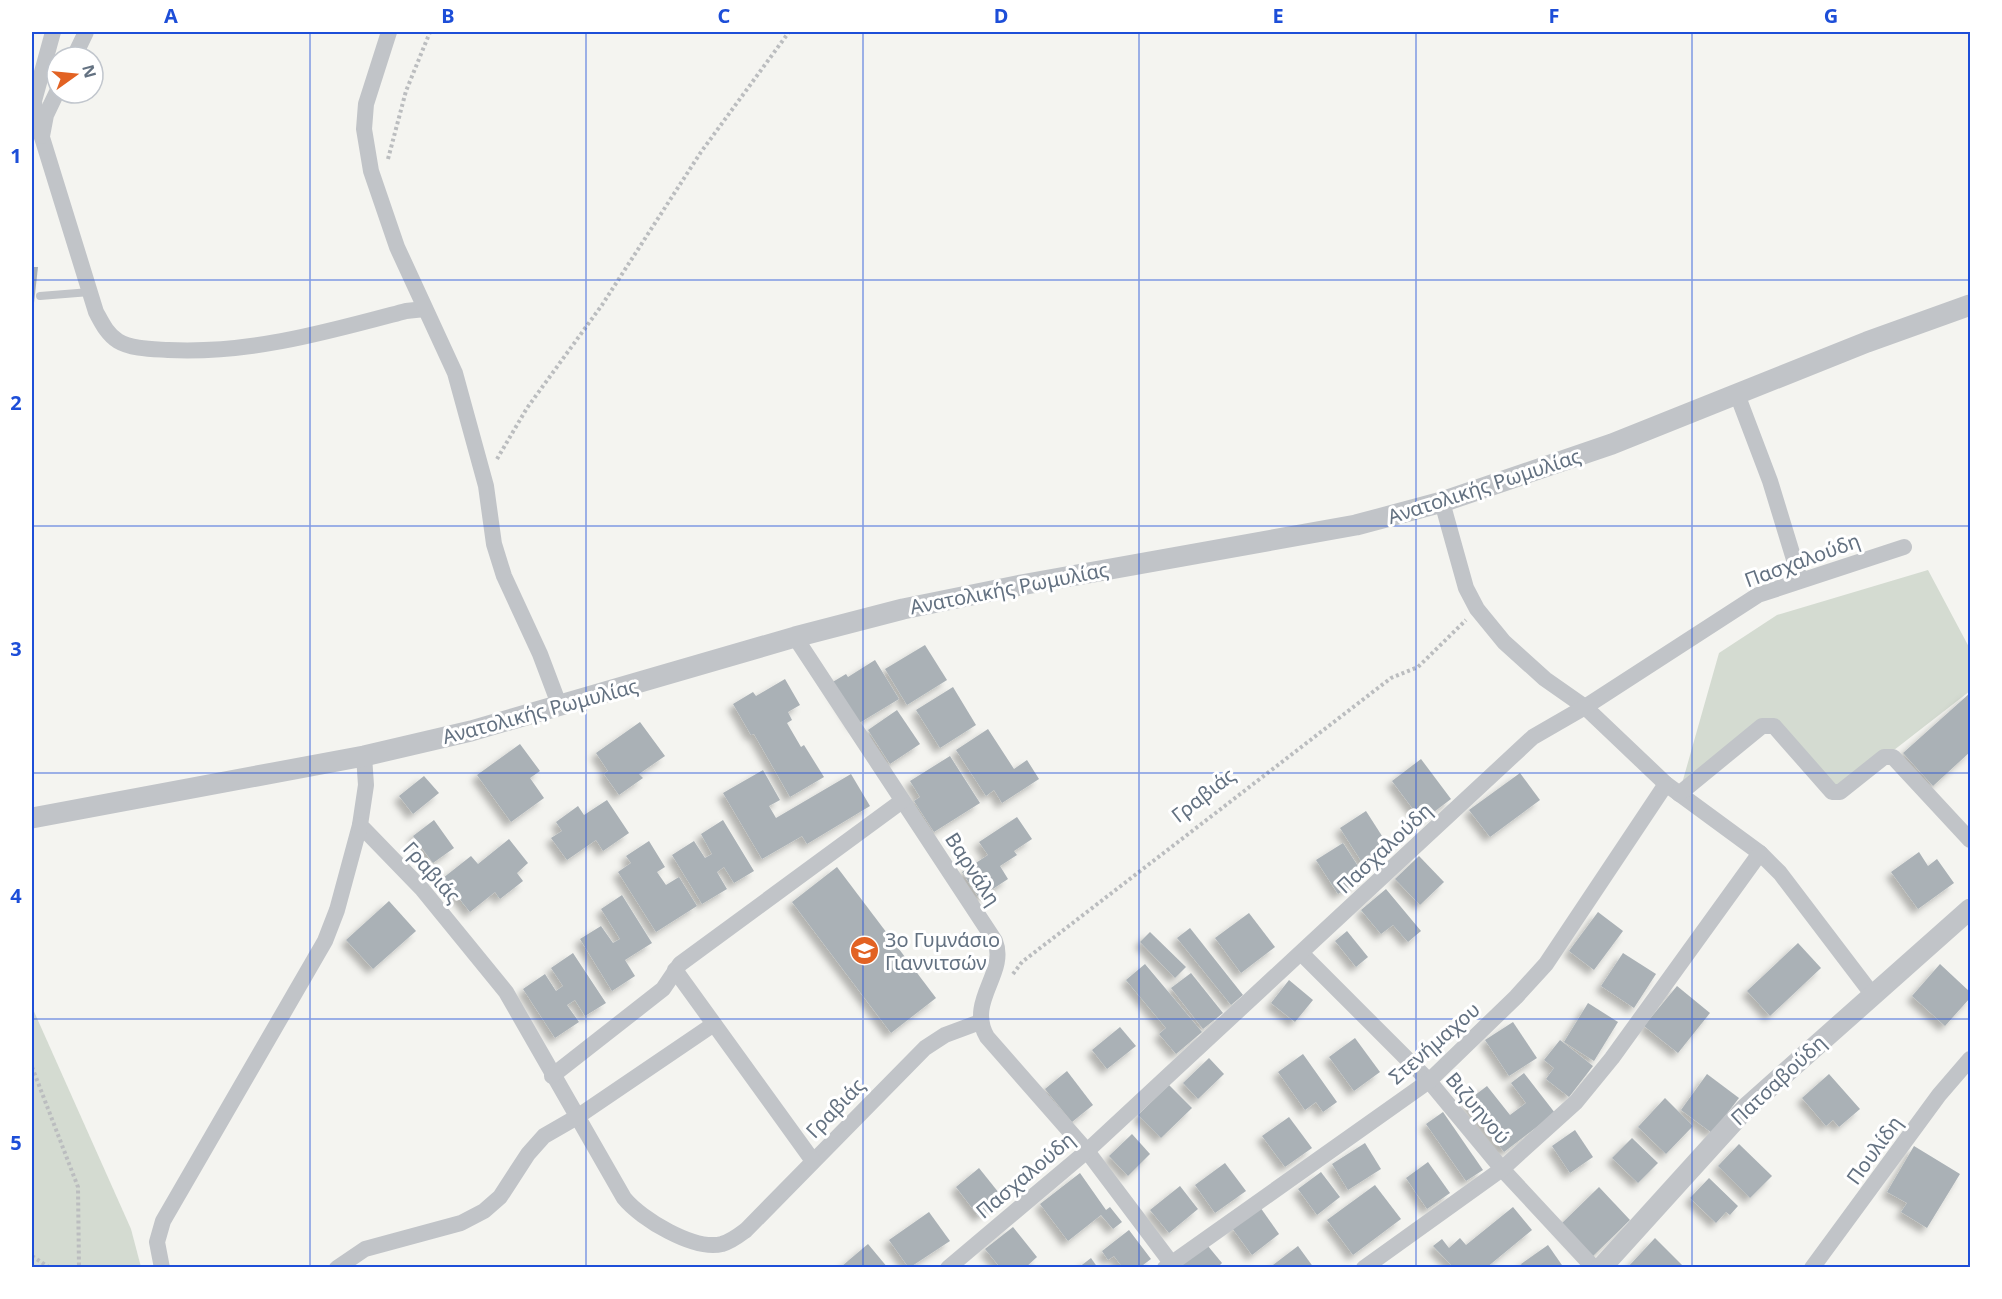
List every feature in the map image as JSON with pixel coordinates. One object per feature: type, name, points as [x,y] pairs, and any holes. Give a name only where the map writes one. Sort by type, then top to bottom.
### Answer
[{"type":"street","points":[[53,32],[34,101],[42,140],[90,291],[105,329],[119,342],[157,349],[211,350],[268,345],[406,311],[425,309]]},
{"type":"street","points":[[389,32],[366,104],[366,150],[378,194],[397,247],[455,373],[486,486],[494,544],[504,576],[543,662],[560,707]]},
{"type":"street","points":[[42,140],[46,115],[51,105]]},
{"type":"street","name":"Ανατολικής Ρωμυλίας","points":[[32,819],[364,756],[560,707],[795,637],[903,609],[1021,585],[1356,525],[1442,502],[1525,476],[1971,305]]},
{"type":"street","points":[[1737,393],[1770,481],[1800,579]]},
{"type":"street","points":[[1442,502],[1458,565],[1477,609],[1512,650],[1545,679],[1585,707],[1672,789],[1760,853],[1780,873],[1872,994]]},
{"type":"street","name":"Πασχαλούδη","points":[[948,1268],[1087,1151],[1302,954],[1533,737],[1585,707],[1758,594],[1904,547]]},
{"type":"street","name":"Βαρνάλη","points":[[795,637],[998,948],[980,1010],[980,1022]]},
{"type":"street","name":"Στενήμαχου","points":[[1171,1266],[1428,1081],[1532,981],[1672,789],[1762,726],[1768,724],[1774,726],[1832,792],[1840,792],[1884,757],[1893,757],[1971,840]]},
{"type":"street","points":[[162,1268],[157,1242],[162,1221],[325,941],[337,910],[360,825],[366,784],[364,756]]},
{"type":"street","points":[[552,1076],[663,989],[680,964],[902,801]]},
{"type":"street","name":"Γραβιάς","points":[[360,825],[422,889],[486,967],[520,1015],[552,1076],[635,1211],[649,1221],[707,1245],[720,1245],[746,1230],[925,1048],[945,1035],[980,1022]]},
{"type":"street","points":[[1364,1268],[1502,1169],[1576,1102],[1594,1082],[1760,853]]},
{"type":"street","name":"Πατσαβούδη","points":[[1601,1268],[1746,1108],[1872,994],[1971,909]]},
{"type":"street","name":"Βιζυηνού","points":[[1302,954],[1428,1081],[1502,1169],[1594,1268]]},
{"type":"street","points":[[675,970],[813,1161]]},
{"type":"street","points":[[980,1022],[987,1037],[1087,1151],[1171,1266]]},
{"type":"street","points":[[337,1268],[365,1249],[475,1217],[500,1197],[536,1144],[554,1129],[577,1117],[714,1024]]},
{"type":"street","name":"Πουλίδη","points":[[1812,1268],[1939,1095],[1971,1059]]},
{"type":"lane","points":[[40,296],[90,291]]},
{"type":"path","points":[[387,160],[406,91],[430,32]]},
{"type":"path","points":[[486,486],[493,465],[527,408],[602,306],[701,152],[789,32]]},
{"type":"path","name":"Γραβιάς","points":[[1010,979],[1022,962],[1381,685],[1391,678],[1418,667],[1477,609]]},
{"type":"path","points":[[32,1067],[78,1187],[79,1268]]},
{"type":"path","points":[[32,1256],[50,1268]]},
{"type":"shaded area","points":[[1928,570],[1970,649],[1970,691],[1840,792],[1774,726],[1679,794],[1719,653],[1777,615]]},
{"type":"shaded area","points":[[32,1007],[131,1229],[141,1267],[32,1267]]},
{"type":"building","points":[[32,267],[38,267],[34,303],[32,303]]},
{"type":"building","points":[[925,645],[947,680],[907,705],[885,669]]},
{"type":"building","points":[[875,660],[899,699],[856,725],[831,683],[846,674],[848,677]]},
{"type":"building","points":[[785,679],[800,705],[788,712],[792,720],[787,723],[801,747],[804,745],[824,777],[790,797],[754,734],[751,735],[733,704],[753,692],[756,696]]},
{"type":"building","points":[[953,687],[976,725],[940,748],[916,710]]},
{"type":"building","points":[[1970,693],[1970,752],[1933,786],[1903,753]]},
{"type":"building","points":[[897,710],[920,744],[890,764],[868,730]]},
{"type":"building","points":[[640,722],[665,756],[639,774],[643,778],[619,795],[604,774],[608,771],[596,753]]},
{"type":"building","points":[[988,729],[1014,769],[1027,760],[1039,779],[1002,803],[994,790],[986,796],[956,750]]},
{"type":"building","points":[[520,744],[540,771],[530,778],[544,798],[511,822],[477,775]]},
{"type":"building","points":[[950,756],[980,803],[934,832],[914,801],[920,797],[910,781]]},
{"type":"building","points":[[1421,759],[1451,799],[1422,821],[1392,781]]},
{"type":"building","points":[[763,770],[780,800],[769,806],[776,818],[851,774],[870,806],[807,844],[802,836],[762,859],[723,793]]},
{"type":"building","points":[[1520,773],[1540,800],[1490,837],[1469,810]]},
{"type":"building","points":[[424,776],[439,793],[413,814],[399,796]]},
{"type":"building","points":[[607,800],[629,833],[603,851],[596,840],[567,860],[551,838],[562,831],[556,822],[578,806],[584,815]]},
{"type":"building","points":[[1366,811],[1391,850],[1365,867],[1340,828]]},
{"type":"building","points":[[1017,817],[1032,839],[1014,851],[1017,855],[1000,866],[1008,879],[979,898],[962,872],[988,855],[979,842]]},
{"type":"building","points":[[434,820],[454,848],[433,863],[413,836]]},
{"type":"building","points":[[723,820],[754,871],[734,883],[724,867],[717,872],[727,889],[702,904],[672,855],[694,841],[705,858],[712,854],[701,834]]},
{"type":"building","points":[[509,839],[528,863],[517,873],[523,881],[500,899],[495,892],[470,912],[443,878],[471,856],[478,864]]},
{"type":"building","points":[[649,841],[665,867],[657,872],[666,885],[679,877],[697,906],[656,932],[618,872],[631,863],[626,856]]},
{"type":"building","points":[[1343,843],[1365,877],[1338,894],[1316,860]]},
{"type":"building","points":[[1919,852],[1928,866],[1937,859],[1954,883],[1918,909],[1891,872]]},
{"type":"building","points":[[1419,856],[1444,882],[1420,905],[1395,879]]},
{"type":"building","name":"3ο Γυμνάσιο Γιαννιτσών","points":[[837,867],[936,998],[891,1033],[792,902]]},
{"type":"building","points":[[1386,889],[1421,931],[1408,942],[1393,925],[1381,934],[1361,910]]},
{"type":"building","points":[[622,895],[652,943],[625,960],[635,976],[612,991],[580,939],[601,926],[613,943],[620,939],[601,909]]},
{"type":"building","points":[[389,901],[416,931],[373,969],[346,940]]},
{"type":"building","points":[[1598,912],[1623,931],[1594,970],[1569,951]]},
{"type":"building","points":[[1249,913],[1275,947],[1241,973],[1215,938]]},
{"type":"building","points":[[1190,928],[1243,995],[1231,1005],[1177,938]]},
{"type":"building","points":[[1347,931],[1368,957],[1356,967],[1335,941]]},
{"type":"building","points":[[1150,932],[1186,967],[1175,978],[1140,942]]},
{"type":"building","points":[[1798,943],[1821,968],[1770,1016],[1747,991]]},
{"type":"building","points":[[573,953],[606,1003],[585,1016],[575,1000],[567,1005],[579,1022],[555,1038],[523,989],[545,974],[556,991],[563,986],[551,968]]},
{"type":"building","points":[[1623,953],[1656,974],[1634,1008],[1601,986]]},
{"type":"building","points":[[1145,964],[1202,1032],[1176,1054],[1159,1034],[1166,1028],[1126,980]]},
{"type":"building","points":[[1940,964],[1970,992],[1970,998],[1945,1026],[1912,996]]},
{"type":"building","points":[[1191,973],[1223,1013],[1203,1029],[1171,988]]},
{"type":"building","points":[[1289,980],[1313,1000],[1295,1022],[1271,1003]]},
{"type":"building","points":[[1677,986],[1710,1013],[1678,1053],[1644,1026]]},
{"type":"building","points":[[1588,1003],[1618,1022],[1594,1061],[1564,1042]]},
{"type":"building","points":[[1513,1022],[1537,1058],[1509,1076],[1485,1040]]},
{"type":"building","points":[[1120,1027],[1136,1046],[1107,1069],[1092,1050]]},
{"type":"building","points":[[1355,1038],[1380,1072],[1354,1091],[1329,1057]]},
{"type":"building","points":[[1560,1040],[1593,1066],[1569,1097],[1546,1079],[1554,1068],[1544,1060]]},
{"type":"building","points":[[1303,1054],[1337,1102],[1323,1112],[1316,1102],[1305,1110],[1278,1072]]},
{"type":"building","points":[[1209,1058],[1224,1074],[1198,1099],[1183,1083]]},
{"type":"building","points":[[1067,1071],[1093,1105],[1072,1122],[1045,1089]]},
{"type":"building","points":[[1524,1073],[1555,1113],[1504,1152],[1466,1102],[1487,1086],[1510,1115],[1526,1103],[1511,1083]]},
{"type":"building","points":[[1707,1074],[1739,1098],[1712,1133],[1681,1110]]},
{"type":"building","points":[[1829,1074],[1860,1109],[1839,1127],[1833,1120],[1826,1126],[1802,1098]]},
{"type":"building","points":[[1169,1085],[1192,1108],[1161,1138],[1138,1115]]},
{"type":"building","points":[[1665,1098],[1693,1126],[1666,1154],[1638,1127]]},
{"type":"building","points":[[1443,1112],[1483,1170],[1466,1181],[1426,1124]]},
{"type":"building","points":[[1289,1117],[1312,1148],[1285,1167],[1262,1136]]},
{"type":"building","points":[[1575,1130],[1593,1157],[1570,1173],[1552,1146]]},
{"type":"building","points":[[1132,1134],[1150,1154],[1128,1176],[1109,1156]]},
{"type":"building","points":[[1632,1138],[1658,1163],[1638,1183],[1612,1158]]},
{"type":"building","points":[[1365,1143],[1381,1169],[1348,1190],[1332,1164]]},
{"type":"building","points":[[1739,1144],[1772,1176],[1750,1198],[1718,1166]]},
{"type":"building","points":[[1914,1146],[1960,1174],[1927,1228],[1901,1212],[1907,1203],[1887,1192]]},
{"type":"building","points":[[1428,1162],[1450,1193],[1427,1209],[1406,1178]]},
{"type":"building","points":[[1225,1163],[1246,1191],[1215,1213],[1195,1185]]},
{"type":"building","points":[[979,1168],[1003,1198],[979,1217],[956,1187]]},
{"type":"building","points":[[1321,1172],[1340,1197],[1317,1215],[1298,1189]]},
{"type":"building","points":[[1080,1173],[1106,1210],[1110,1207],[1122,1222],[1113,1229],[1101,1215],[1068,1241],[1040,1204]]},
{"type":"building","points":[[1709,1178],[1738,1206],[1730,1215],[1726,1212],[1716,1223],[1690,1198]]},
{"type":"building","points":[[1375,1185],[1401,1219],[1353,1255],[1327,1220]]},
{"type":"building","points":[[1180,1186],[1198,1209],[1169,1233],[1150,1210]]},
{"type":"building","points":[[1599,1187],[1630,1220],[1591,1258],[1560,1225]]},
{"type":"building","points":[[1260,1207],[1279,1234],[1252,1255],[1232,1228]]},
{"type":"building","points":[[1513,1207],[1532,1230],[1486,1268],[1454,1268],[1433,1246],[1442,1239],[1449,1248],[1460,1238],[1466,1245]]},
{"type":"building","points":[[929,1212],[950,1241],[909,1268],[889,1240]]},
{"type":"building","points":[[1013,1227],[1037,1257],[1025,1268],[997,1268],[999,1266],[985,1249]]},
{"type":"building","points":[[1129,1230],[1151,1259],[1139,1268],[1123,1268],[1114,1256],[1108,1260],[1102,1251]]},
{"type":"building","points":[[1655,1238],[1685,1268],[1627,1268]]},
{"type":"building","points":[[1203,1240],[1222,1263],[1217,1268],[1182,1268],[1177,1261]]},
{"type":"building","points":[[868,1244],[888,1268],[843,1268],[842,1266]]},
{"type":"building","points":[[1548,1245],[1564,1268],[1523,1268],[1521,1264]]},
{"type":"building","points":[[1298,1246],[1314,1268],[1269,1268]]},
{"type":"building","points":[[1091,1258],[1098,1268],[1078,1268]]},
{"type":"place","name":"3ο Γυμνάσιο Γιαννιτσών","points":[[864,950]]}]
